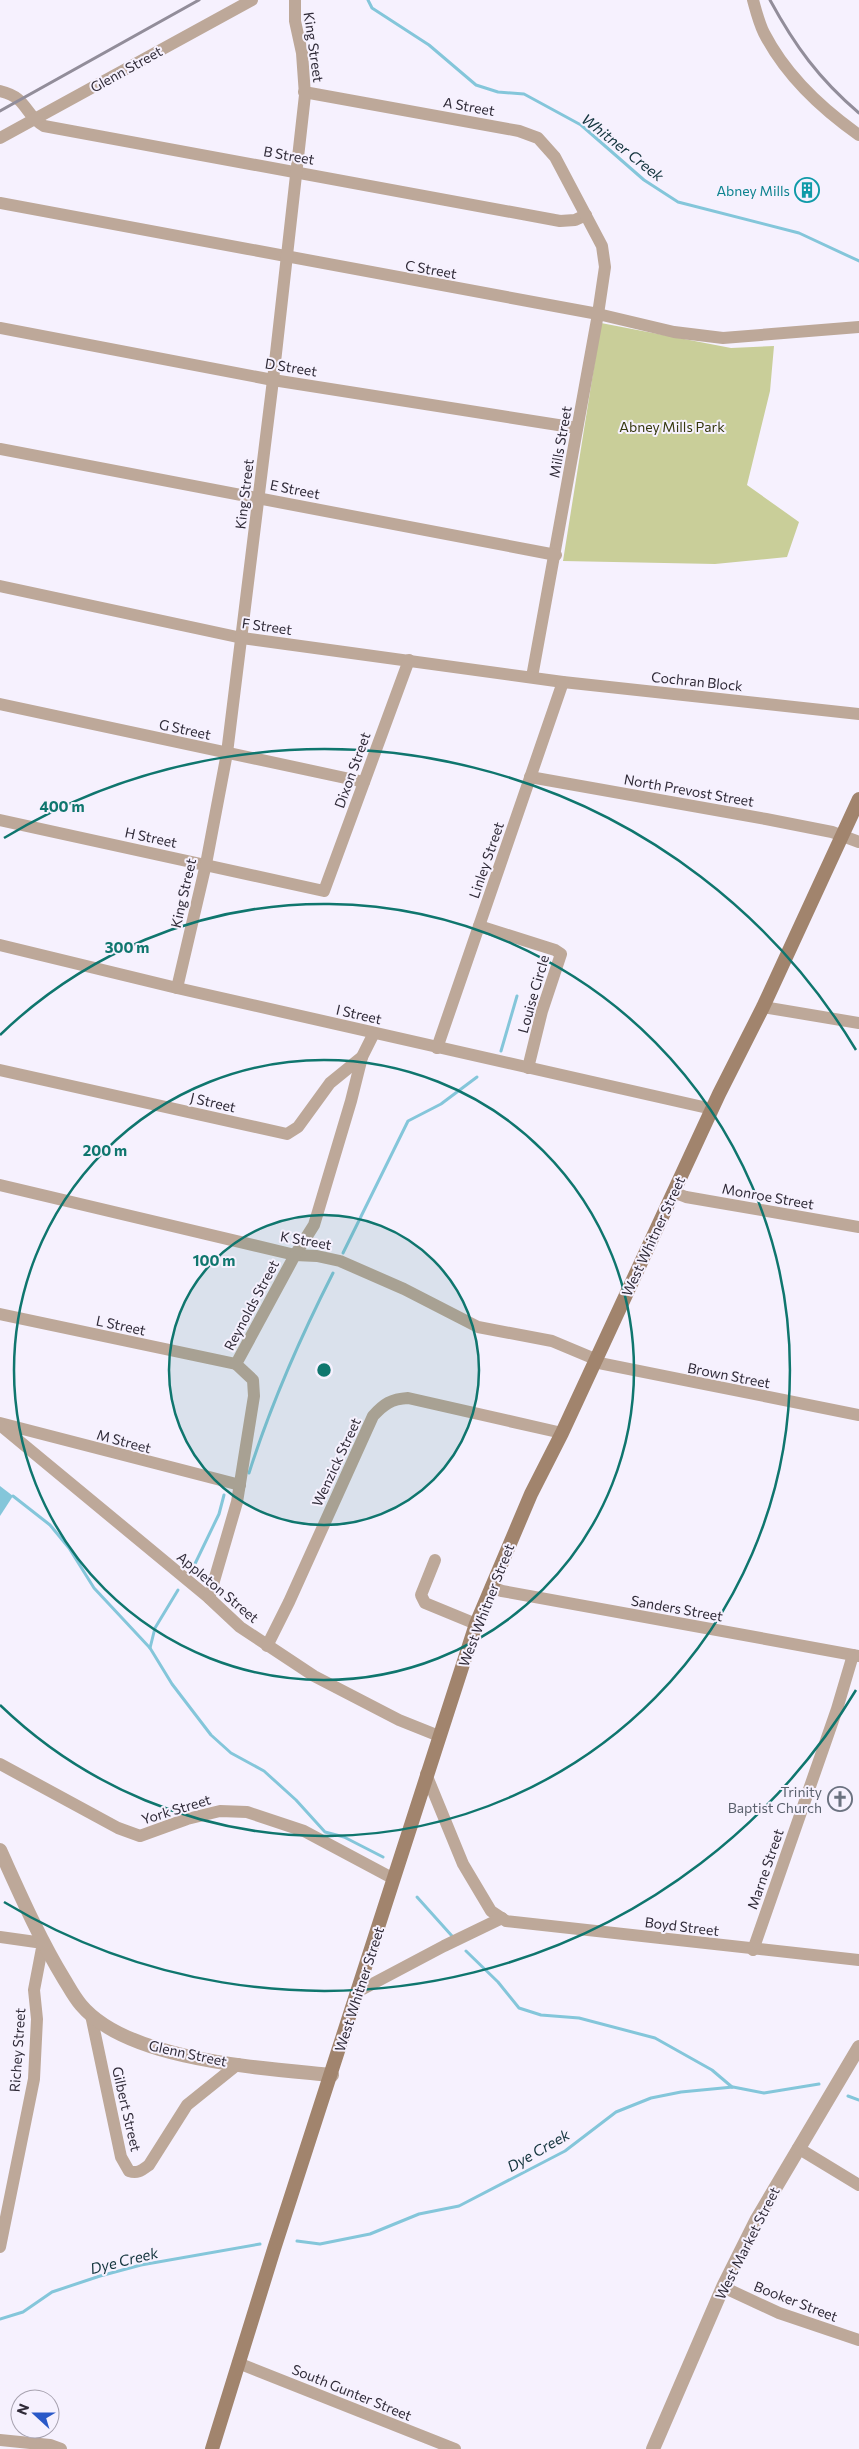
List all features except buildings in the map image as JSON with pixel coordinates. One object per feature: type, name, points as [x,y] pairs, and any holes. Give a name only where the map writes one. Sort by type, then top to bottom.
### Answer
[{"type":"main road","name":"West Whitner Street","points":[[212,2449],[238,2363],[359,1991],[426,1774],[476,1624],[531,1494],[562,1433],[673,1192],[763,1007],[859,799]]},
{"type":"street","name":"Glenn Street","points":[[0,138],[252,0]]},
{"type":"street","name":"King Street","points":[[177,988],[206,864],[227,753],[273,380],[297,172],[304,92],[302,53],[295,21],[295,0]]},
{"type":"street","points":[[753,0],[763,32],[786,69],[846,126],[859,135]]},
{"type":"street","points":[[0,91],[14,94],[26,105],[34,119]]},
{"type":"street","name":"A Street","points":[[304,92],[527,133],[547,146],[555,157],[586,215]]},
{"type":"street","name":"B Street","points":[[34,119],[44,126],[560,221],[575,220],[586,215]]},
{"type":"street","name":"C Street","points":[[0,202],[598,314],[674,332],[723,338],[859,328]]},
{"type":"street","name":"Mills Street","points":[[532,677],[556,555],[598,314],[605,255],[586,215]]},
{"type":"street","name":"D Street","points":[[0,328],[273,380],[577,428]]},
{"type":"street","name":"E Street","points":[[0,449],[556,555]]},
{"type":"street","name":"F Street","points":[[0,586],[242,638],[532,677]]},
{"type":"street","name":"Dixon Street","points":[[324,891],[409,660]]},
{"type":"street","name":"Cochran Block","points":[[532,677],[859,714]]},
{"type":"street","name":"Linley Street","points":[[437,1048],[563,682]]},
{"type":"street","name":"G Street","points":[[0,704],[364,782]]},
{"type":"street","name":"North Prevost Street","points":[[530,777],[756,817],[842,836],[859,842]]},
{"type":"street","name":"H Street","points":[[0,820],[324,891]]},
{"type":"street","name":"Louise Circle","points":[[479,926],[554,950],[561,954],[545,1002],[528,1068]]},
{"type":"street","name":"I Street","points":[[0,944],[177,988],[712,1109]]},
{"type":"street","points":[[763,1007],[859,1023]]},
{"type":"street","name":"J Street","points":[[0,1070],[287,1134],[298,1127],[330,1083],[362,1057],[374,1033]]},
{"type":"street","name":"Reynolds Street","points":[[209,1598],[240,1485],[254,1396],[253,1380],[236,1364],[295,1255],[314,1225],[351,1101],[362,1057]]},
{"type":"street","name":"K Street","points":[[0,1185],[295,1255],[317,1256],[340,1261],[404,1289],[478,1327],[552,1341],[595,1360]]},
{"type":"street","name":"Monroe Street","points":[[673,1192],[686,1197],[859,1227]]},
{"type":"street","name":"L Street","points":[[0,1314],[236,1364]]},
{"type":"street","name":"Brown Street","points":[[595,1360],[859,1415]]},
{"type":"street","name":"Wenzick Street","points":[[267,1646],[289,1602],[373,1416],[384,1404],[395,1398],[408,1398],[562,1433]]},
{"type":"street","name":"M Street","points":[[0,1424],[240,1485]]},
{"type":"street","name":"Appleton Street","points":[[0,1424],[209,1598],[240,1627],[314,1676],[382,1712],[439,1736]]},
{"type":"street","points":[[436,1560],[421,1595],[425,1603],[476,1624]]},
{"type":"street","name":"Sanders Street","points":[[491,1587],[502,1592],[856,1655]]},
{"type":"street","name":"Marne Street","points":[[753,1950],[856,1655]]},
{"type":"street","name":"York Street","points":[[0,1764],[118,1828],[140,1836],[187,1819],[220,1811],[247,1812],[304,1831],[394,1879]]},
{"type":"street","points":[[359,1991],[502,1918],[491,1910],[463,1864],[426,1774]]},
{"type":"street","name":"Glenn Street","points":[[0,1850],[43,1943],[80,2004],[91,2015],[130,2038],[159,2049],[238,2064],[332,2075]]},
{"type":"street","name":"Boyd Street","points":[[502,1918],[506,1922],[859,1960]]},
{"type":"street","points":[[0,1937],[43,1943]]},
{"type":"street","name":"Richey Street","points":[[0,2247],[34,2078],[37,2018],[34,1990],[43,1943]]},
{"type":"street","name":"Gilbert Street","points":[[91,2015],[122,2157],[130,2171],[135,2173],[140,2172],[149,2165],[187,2105],[238,2064]]},
{"type":"street","name":"West Market Street","points":[[653,2449],[723,2287],[757,2219],[859,2047]]},
{"type":"street","points":[[798,2148],[859,2185]]},
{"type":"street","name":"Booker Street","points":[[723,2287],[779,2313],[859,2340]]},
{"type":"street","name":"South Gunter Street","points":[[238,2363],[455,2449]]},
{"type":"street","points":[[0,2440],[50,2445],[61,2449]]},
{"type":"green space","name":"Abney Mills Park","points":[[601,323],[731,348],[774,346],[770,391],[747,485],[799,522],[787,557],[715,564],[563,561]]},
{"type":"water","points":[[0,1486],[13,1496],[0,1516]]},
{"type":"waterway","name":"Whitner Creek","points":[[368,0],[372,8],[429,45],[476,85],[498,92],[524,94],[581,125],[644,180],[678,202],[799,233],[859,261]]},
{"type":"waterway","points":[[501,1051],[517,996]]},
{"type":"waterway","points":[[343,1253],[408,1121],[441,1104],[477,1077]]},
{"type":"waterway","points":[[249,1473],[287,1372],[333,1273]]},
{"type":"waterway","points":[[192,1570],[219,1514],[224,1495]]},
{"type":"waterway","points":[[13,1496],[50,1525],[69,1548],[94,1588],[150,1648],[172,1684],[211,1735],[231,1753],[264,1771],[296,1800],[325,1832],[344,1837],[383,1857]]},
{"type":"waterway","points":[[150,1648],[155,1628],[178,1590]]},
{"type":"waterway","points":[[417,1897],[452,1936]]},
{"type":"waterway","points":[[466,1951],[498,1982],[519,2008],[541,2015],[579,2018],[655,2038],[712,2070],[732,2087]]},
{"type":"waterway","name":"Dye Creek","points":[[297,2241],[320,2244],[370,2234],[419,2214],[459,2206],[565,2151],[616,2112],[651,2098],[681,2092],[733,2087],[764,2093],[819,2084]]},
{"type":"waterway","name":"Dye Creek","points":[[848,2096],[859,2100]]},
{"type":"waterway","name":"Dye Creek","points":[[0,2319],[23,2312],[52,2292],[100,2276],[141,2265],[260,2244]]},
{"type":"railway","points":[[0,111],[199,0]]},
{"type":"railway","points":[[770,0],[809,61],[859,113]]},
{"type":"place","name":"Abney Mills","points":[[807,190]]},
{"type":"place","name":"Trinity Baptist Church","points":[[840,1799]]}]
